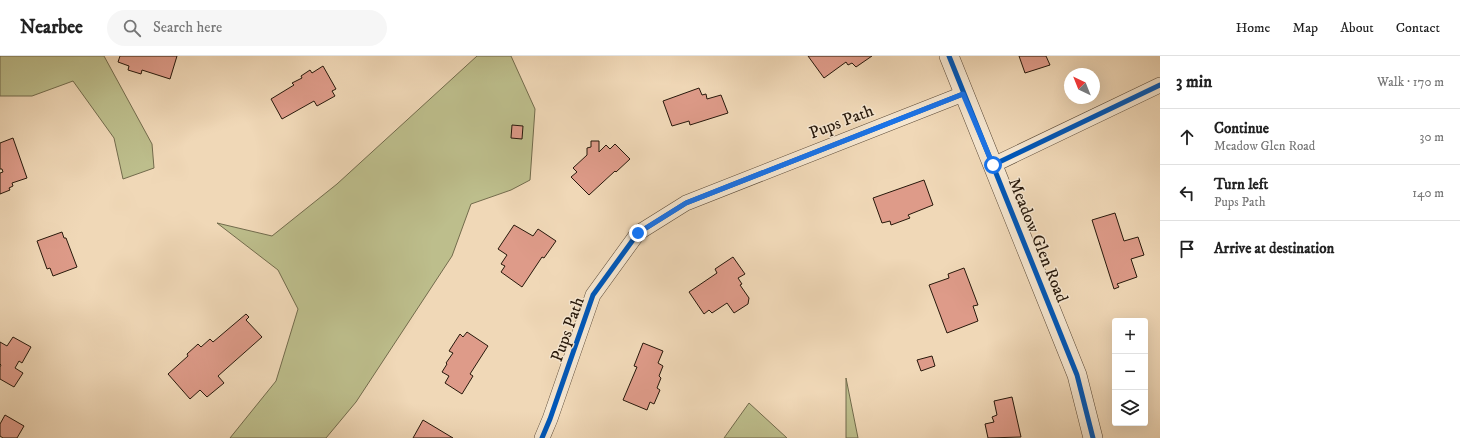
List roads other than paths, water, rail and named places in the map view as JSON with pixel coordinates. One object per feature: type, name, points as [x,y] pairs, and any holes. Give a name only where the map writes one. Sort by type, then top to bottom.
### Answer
[{"type":"street","name":"Meadow Glen Road","points":[[949,56],[963,94],[1077,374],[1093,438]]},
{"type":"street","points":[[993,165],[1160,85]]},
{"type":"street","name":"Pups Path","points":[[542,438],[593,295],[638,233],[686,203],[963,94]]}]
